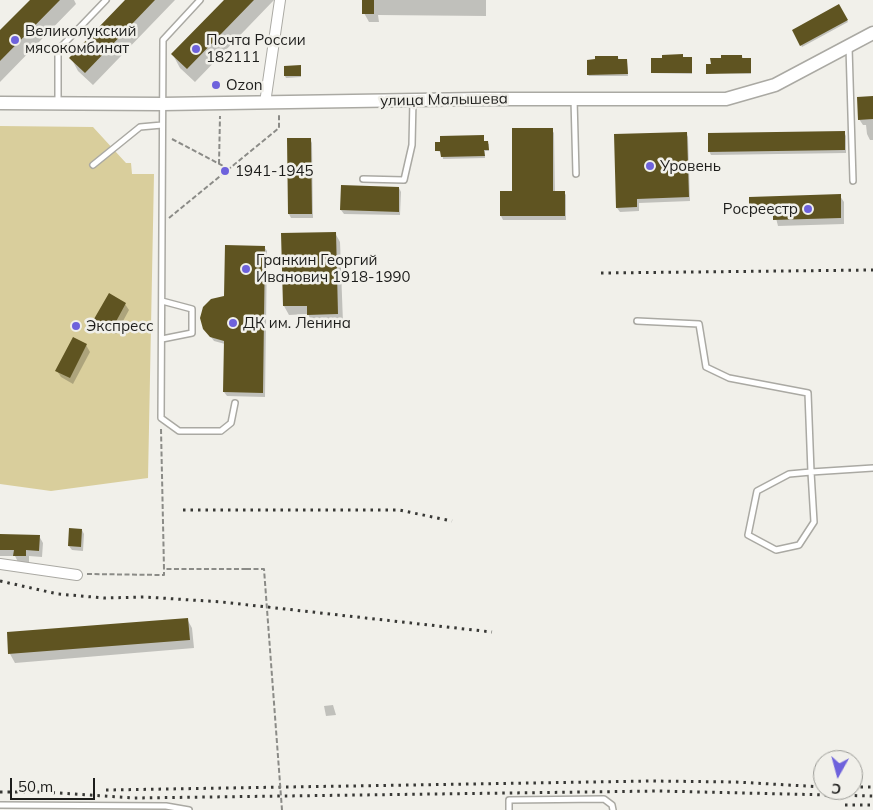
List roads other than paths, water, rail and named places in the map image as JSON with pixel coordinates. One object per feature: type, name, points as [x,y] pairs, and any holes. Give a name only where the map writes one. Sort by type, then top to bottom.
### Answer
[{"type":"street","points":[[265,103],[280,0]]},
{"type":"street","name":"улица Малышева","points":[[0,103],[162,104],[413,100],[726,99],[775,85],[873,33]]},
{"type":"street","points":[[0,564],[77,575]]},
{"type":"lane","points":[[58,104],[58,50],[106,0]]},
{"type":"lane","points":[[200,0],[163,40],[161,418],[179,432],[221,431],[232,423],[235,403]]},
{"type":"lane","points":[[849,46],[853,181]]},
{"type":"lane","points":[[574,99],[576,174]]},
{"type":"lane","points":[[364,179],[404,180],[412,145],[413,100]]},
{"type":"lane","points":[[93,165],[140,127],[162,125]]},
{"type":"lane","points":[[162,301],[192,309],[192,332],[162,340]]},
{"type":"lane","points":[[637,321],[699,324],[706,367],[729,378],[808,393],[811,472],[814,522],[799,545],[776,550],[748,535],[757,491],[789,474],[811,472],[873,468]]},
{"type":"lane","points":[[509,810],[509,800],[604,800],[612,805],[613,810]]},
{"type":"lane","points":[[49,804],[52,810]]},
{"type":"lane","points":[[0,805],[49,804],[189,810]]},
{"type":"railway","points":[[601,273],[873,270]]},
{"type":"railway","points":[[183,510],[399,510],[452,521]]},
{"type":"railway","points":[[0,581],[58,594],[104,598],[145,597],[222,602],[492,632]]},
{"type":"railway","points":[[106,790],[652,781],[736,782],[813,786]]},
{"type":"railway","points":[[863,787],[873,787]]},
{"type":"railway","points":[[0,792],[44,792],[134,798],[658,791],[873,796]]},
{"type":"railway","points":[[845,805],[873,805]]},
{"type":"place","name":"Великолукский мясокомбинат","points":[[15,40]]},
{"type":"place","name":"Почта России 182111","points":[[196,49]]},
{"type":"place","name":"Ozon","points":[[216,85]]},
{"type":"place","name":"Уровень","points":[[650,166]]},
{"type":"place","name":"1941-1945","points":[[225,171]]},
{"type":"place","name":"Росреестр","points":[[808,209]]},
{"type":"place","name":"Гранкин Георгий Иванович 1918-1990","points":[[246,269]]},
{"type":"place","name":"ДК им. Ленина","points":[[233,323]]},
{"type":"place","name":"Экспресс","points":[[76,326]]}]
